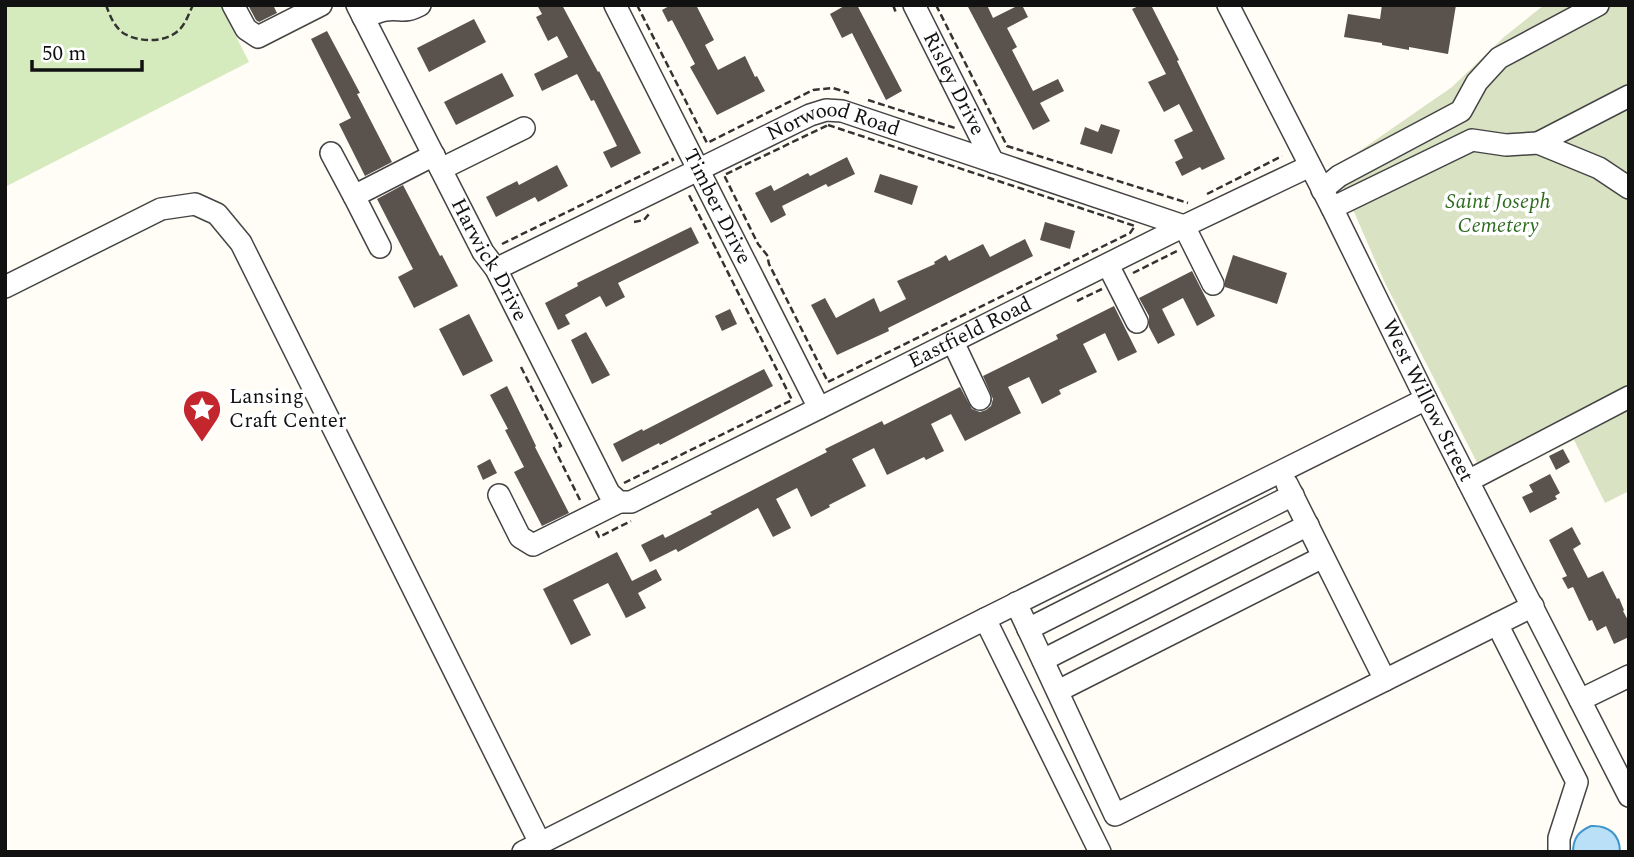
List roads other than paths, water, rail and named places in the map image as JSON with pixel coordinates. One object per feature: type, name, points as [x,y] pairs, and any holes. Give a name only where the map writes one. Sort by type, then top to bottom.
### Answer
[{"type":"street","points":[[233,5],[246,29],[258,37],[321,5]]},
{"type":"street","points":[[360,11],[406,12],[420,5]]},
{"type":"street","name":"Timber Drive","points":[[615,5],[819,408]]},
{"type":"street","name":"Risley Drive","points":[[914,5],[993,162]]},
{"type":"street","points":[[1327,199],[1339,176],[1461,111],[1477,82],[1499,58],[1596,6]]},
{"type":"street","name":"West Willow Street","points":[[1234,7],[1426,399],[1629,796]]},
{"type":"street","name":"Harwick Drive","points":[[360,11],[483,252],[496,269],[609,493],[624,496]]},
{"type":"street","points":[[1327,199],[1472,140],[1506,145],[1538,143],[1629,96]]},
{"type":"street","name":"Norwood Road","points":[[496,269],[810,115],[826,110],[842,111],[1184,226]]},
{"type":"street","points":[[1461,111],[1472,140]]},
{"type":"street","points":[[354,196],[524,128]]},
{"type":"street","points":[[1538,143],[1599,168],[1629,187]]},
{"type":"street","points":[[331,153],[380,247]]},
{"type":"street","name":"Eastfield Road","points":[[499,495],[520,537],[533,545],[624,496],[819,408],[1310,166]]},
{"type":"street","points":[[5,287],[160,209],[195,204],[218,214],[241,243],[531,847],[1426,399]]},
{"type":"street","points":[[1184,226],[1213,284]]},
{"type":"street","points":[[1108,265],[1137,322]]},
{"type":"street","points":[[953,342],[980,398]]},
{"type":"street","points":[[1468,481],[1629,397]]},
{"type":"street","points":[[1281,471],[1385,680]]},
{"type":"street","points":[[1028,629],[1293,495]]},
{"type":"street","points":[[1043,660],[1308,525]]},
{"type":"street","points":[[1058,691],[1323,557]]},
{"type":"street","points":[[1016,603],[1115,815],[1533,606]]},
{"type":"street","points":[[985,619],[1100,852]]},
{"type":"street","points":[[1497,624],[1577,782],[1559,838],[1559,852]]},
{"type":"street","points":[[1580,700],[1629,676]]},
{"type":"water","points":[[1591,826],[1603,827],[1612,832],[1618,840],[1620,852],[1573,852],[1578,836]]},
{"type":"place","name":"Lansing Craft Center","points":[[202,443]]},
{"type":"park label","name":"Saint Joseph Cemetery","points":[[1498,214]]}]
